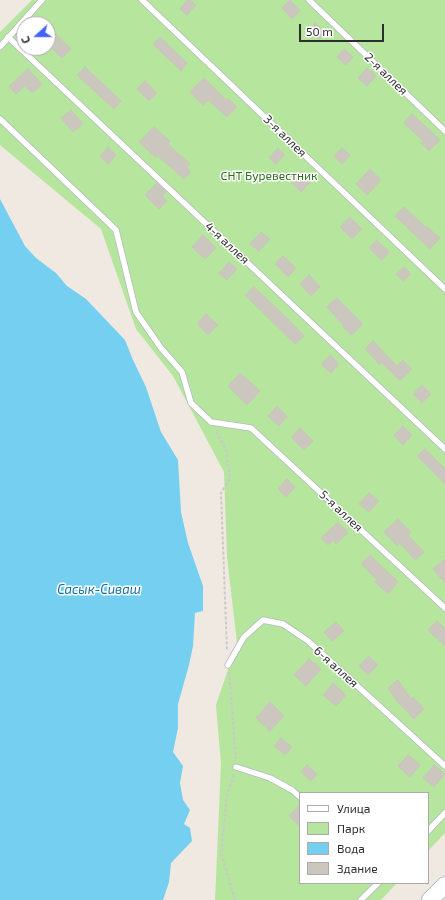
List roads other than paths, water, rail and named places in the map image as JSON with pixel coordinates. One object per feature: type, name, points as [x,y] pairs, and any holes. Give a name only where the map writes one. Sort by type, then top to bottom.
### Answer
[{"type":"main road","points":[[430,900],[445,885]]},
{"type":"lane","points":[[0,47],[42,0]]},
{"type":"lane","name":"3-я аллея","points":[[142,0],[445,289]]},
{"type":"lane","name":"2-я аллея","points":[[309,0],[445,130]]},
{"type":"lane","name":"4-я аллея","points":[[8,37],[445,449]]},
{"type":"lane","name":"5-я аллея","points":[[0,119],[116,230],[136,312],[161,348],[182,372],[191,402],[211,422],[251,428],[445,608]]},
{"type":"lane","name":"6-я аллея","points":[[228,665],[244,637],[263,620],[283,624],[308,641],[445,766]]},
{"type":"lane","points":[[236,767],[270,778],[292,790],[299,796]]},
{"type":"lane","points":[[429,830],[445,813]]},
{"type":"lane","points":[[361,900],[377,884]]},
{"type":"water","name":"Сасык-Сиваш","points":[[0,199],[25,246],[36,258],[56,273],[67,286],[86,299],[125,340],[146,387],[161,432],[178,460],[181,512],[188,543],[203,586],[203,611],[195,613],[193,646],[178,704],[178,728],[173,752],[183,766],[180,783],[183,800],[190,810],[184,824],[190,828],[192,841],[171,863],[169,882],[163,900],[0,900]]},
{"type":"park label","name":"СНТ Буревестник","points":[[269,176]]}]
